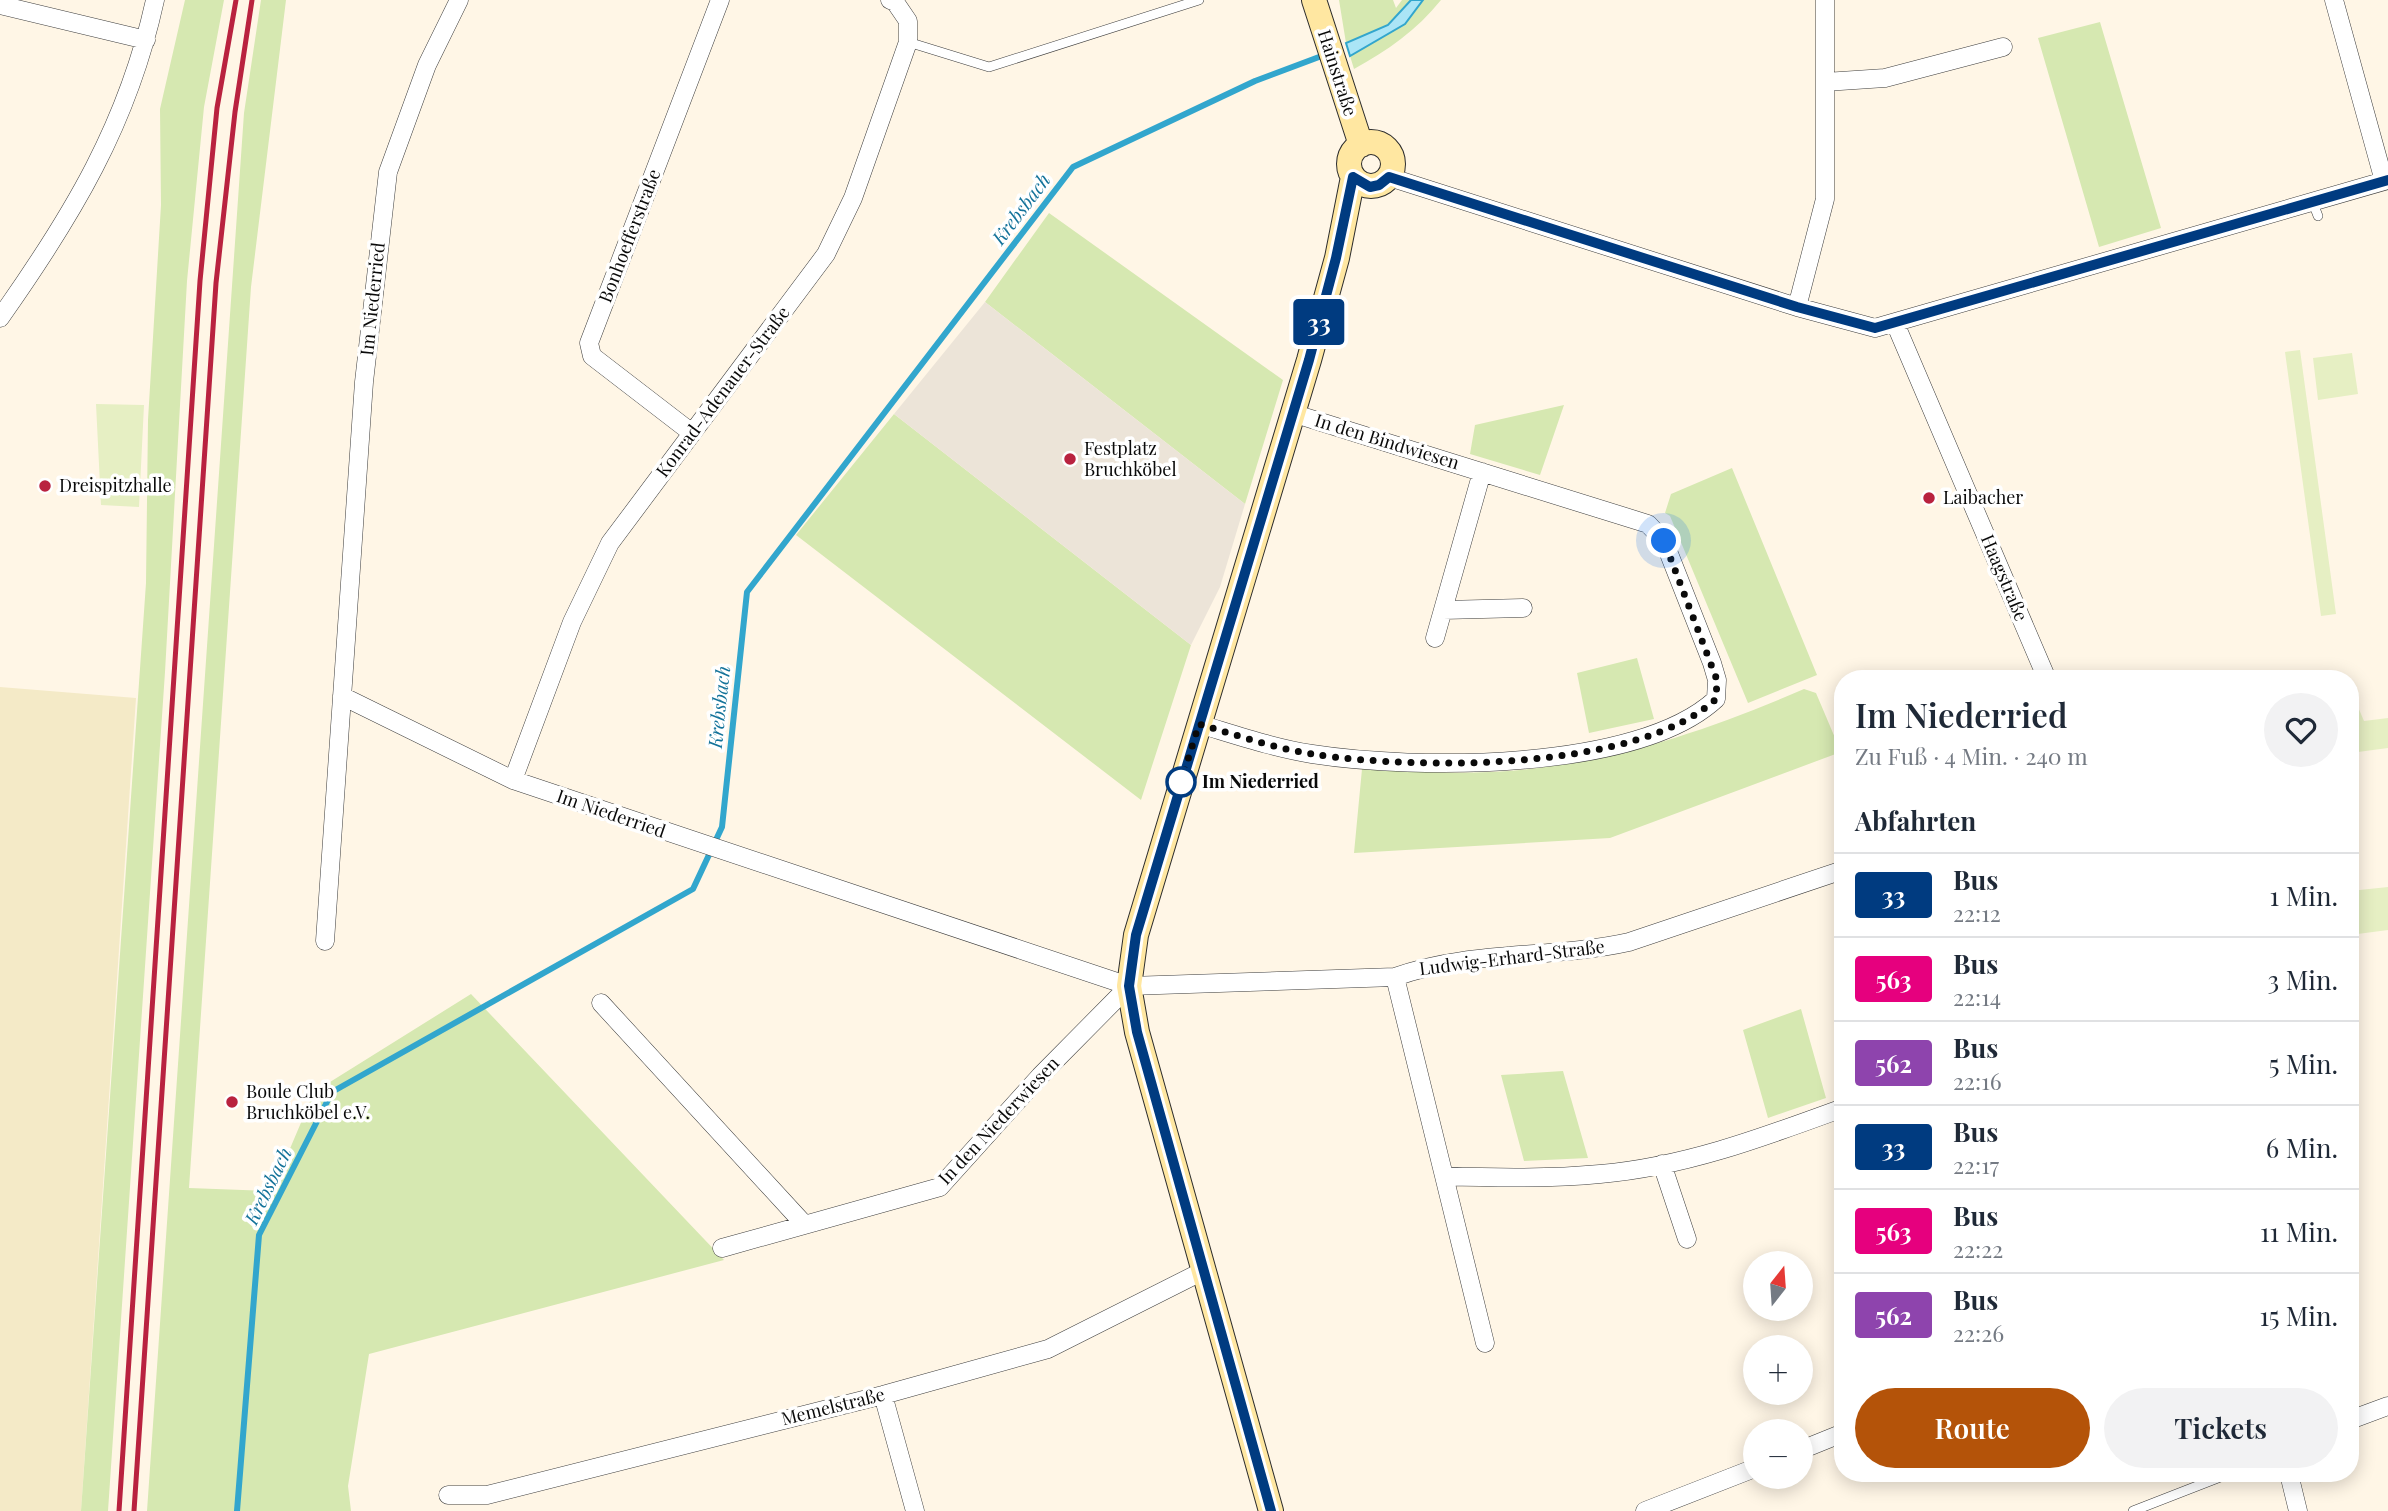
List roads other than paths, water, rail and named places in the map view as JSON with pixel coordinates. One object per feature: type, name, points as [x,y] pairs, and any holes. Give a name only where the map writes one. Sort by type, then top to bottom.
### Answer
[{"type":"street","points":[[0,318],[51,247],[110,140],[146,40],[155,0]]},
{"type":"street","name":"Im Niederried","points":[[325,941],[364,382],[388,172],[414,96],[459,0]]},
{"type":"street","name":"Bonhoefferstraße","points":[[692,433],[592,356],[589,343],[720,0]]},
{"type":"street","name":"Hainstraße","points":[[1314,0],[1361,145]]},
{"type":"street","points":[[1797,307],[1825,199],[1825,0]]},
{"type":"street","points":[[1353,177],[1360,184],[1384,181],[1797,307],[1875,328],[2315,210],[2386,181],[2334,0]]},
{"type":"street","points":[[893,1],[908,21],[908,42]]},
{"type":"street","points":[[0,5],[146,40]]},
{"type":"street","name":"Konrad-Adenauer-Straße","points":[[513,780],[572,622],[610,543],[825,254],[853,198],[908,42]]},
{"type":"street","points":[[1825,82],[1885,78],[2003,47]]},
{"type":"street","points":[[1271,1511],[1150,1083],[1129,986],[1136,935],[1293,413],[1336,258],[1353,177],[1350,159],[1361,145],[1377,143],[1385,147],[1393,161],[1384,181],[1336,258]]},
{"type":"street","name":"Haagstraße","points":[[1895,323],[2043,670]]},
{"type":"street","name":"In den Bindwiesen","points":[[1199,724],[1311,754],[1382,761],[1476,764],[1555,756],[1646,736],[1700,713],[1716,699],[1717,680],[1712,663],[1664,541],[1648,524],[1293,413]]},
{"type":"street","name":"In den Bindwiesen","points":[[1435,638],[1482,472]]},
{"type":"street","points":[[1443,610],[1523,608]]},
{"type":"street","name":"Im Niederried","points":[[342,696],[513,780],[688,841],[1129,986]]},
{"type":"street","name":"Ludwig-Erhard-Straße","points":[[1129,986],[1395,977],[1425,966],[1599,949],[1629,942],[1834,873]]},
{"type":"street","points":[[1395,977],[1485,1343]]},
{"type":"street","name":"In den Niederwiesen","points":[[722,1248],[940,1187],[1040,1076],[1129,986]]},
{"type":"street","points":[[601,1003],[804,1224]]},
{"type":"street","points":[[1444,1176],[1553,1177],[1602,1174],[1662,1164],[1740,1145],[1834,1111]]},
{"type":"street","points":[[1662,1164],[1687,1240]]},
{"type":"street","name":"Memelstraße","points":[[448,1495],[487,1495],[883,1395],[1048,1349],[1203,1271]]},
{"type":"street","points":[[883,1395],[915,1511]]},
{"type":"street","points":[[2359,1417],[2388,1406]]},
{"type":"street","points":[[1813,1445],[1834,1437]]},
{"type":"street","points":[[1645,1511],[1743,1473]]},
{"type":"street","points":[[2291,1482],[2298,1511]]},
{"type":"lane","points":[[908,42],[989,67],[1199,0]]},
{"type":"lane","points":[[2133,1511],[2207,1482]]},
{"type":"water","points":[[1411,0],[1423,0],[1405,24],[1350,56],[1346,43],[1388,25]]},
{"type":"waterway","name":"Krebsbach","points":[[237,1511],[259,1235],[332,1092],[693,889],[722,827],[747,592],[1073,167],[1255,81],[1327,54]]},
{"type":"railway","points":[[119,1511],[200,281],[217,108],[236,0]]},
{"type":"railway","points":[[134,1511],[216,283],[235,112],[252,0]]},
{"type":"place","name":"Festplatz Bruchköbel","points":[[1070,459]]},
{"type":"place","name":"Dreispitzhalle","points":[[45,486]]},
{"type":"place","name":"Laibacher","points":[[1929,498]]},
{"type":"place","name":"Im Niederried","points":[[1181,782]]},
{"type":"place","name":"Boule Club Bruchköbel e.V.","points":[[232,1102]]}]
